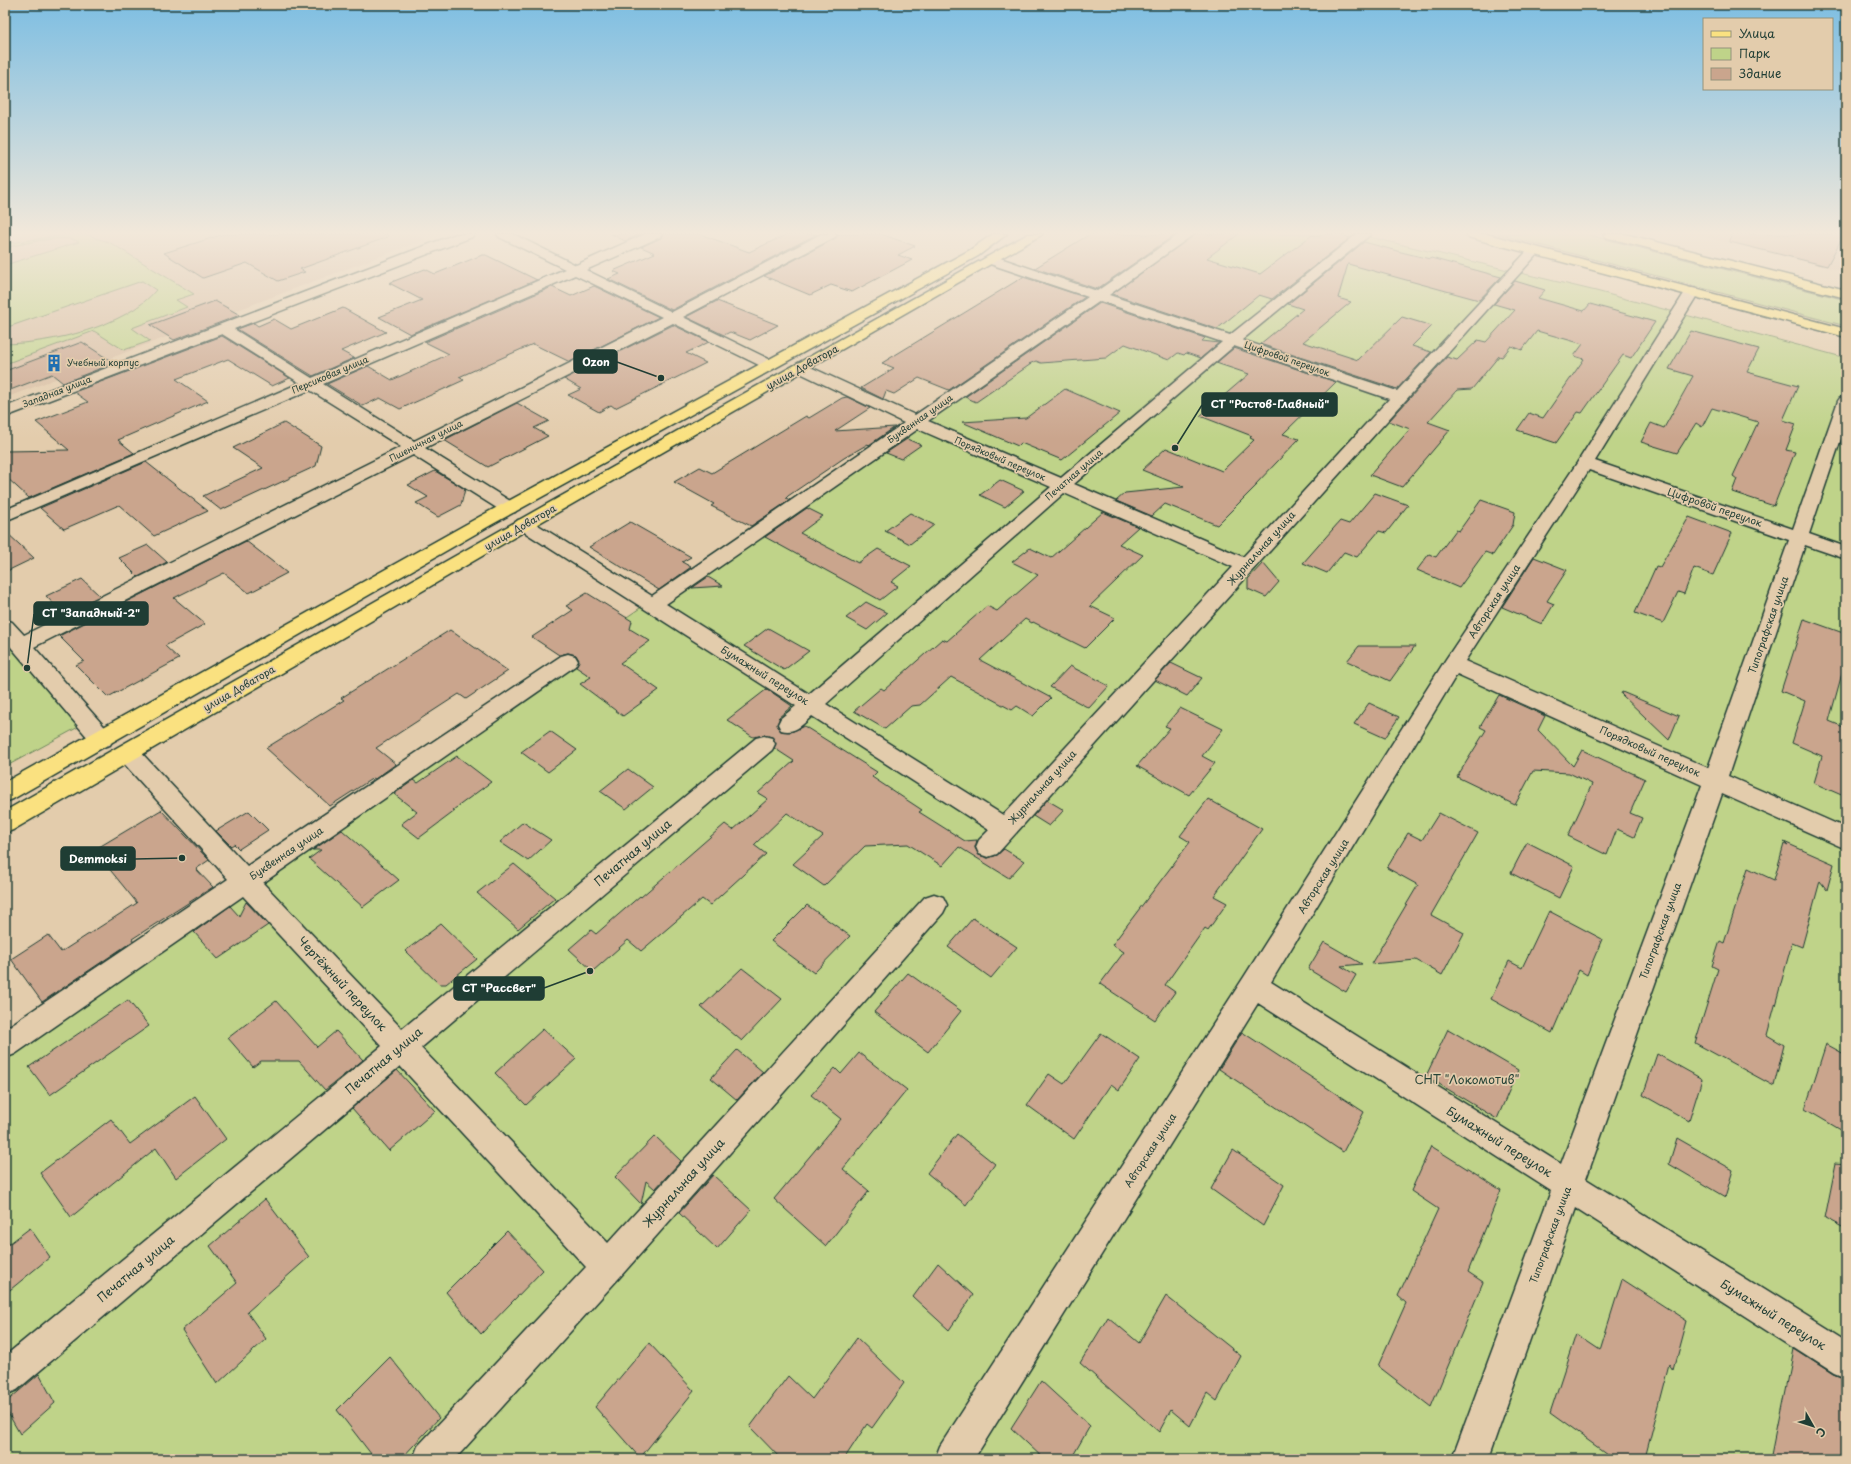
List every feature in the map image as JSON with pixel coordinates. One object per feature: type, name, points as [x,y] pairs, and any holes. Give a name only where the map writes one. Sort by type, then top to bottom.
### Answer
[{"type":"main road","name":"улица Доватора","points":[[5,793],[509,508],[884,302]]},
{"type":"main road","name":"улица Доватора","points":[[5,823],[524,524],[917,302]]},
{"type":"main road","points":[[1731,302],[1846,333]]},
{"type":"street","name":"Западная улица","points":[[5,412],[292,302]]},
{"type":"street","name":"Персиковая улица","points":[[5,516],[501,302]]},
{"type":"street","points":[[641,302],[770,365]]},
{"type":"street","name":"Пшеничная улица","points":[[21,645],[702,302]]},
{"type":"street","name":"Буквенная улица","points":[[652,604],[1088,302]]},
{"type":"street","name":"Цифровой переулок","points":[[1121,302],[1399,397]]},
{"type":"street","name":"Печатная улица","points":[[789,724],[1062,486],[1233,340],[1280,302]]},
{"type":"street","name":"Журнальная улица","points":[[988,847],[1486,302]]},
{"type":"street","name":"Авторская улица","points":[[953,1459],[1254,986],[1453,664],[1585,462],[1686,302]]},
{"type":"street","points":[[224,329],[509,508]]},
{"type":"street","name":"Порядковый переулок","points":[[801,368],[916,422],[1245,565]]},
{"type":"street","name":"Типографская улица","points":[[1470,1459],[1715,780],[1846,400]]},
{"type":"street","name":"Цифровой переулок","points":[[1585,462],[1846,553]]},
{"type":"street","name":"Бумажный переулок","points":[[524,524],[1005,828]]},
{"type":"street","points":[[5,627],[102,739]]},
{"type":"street","name":"Буквенная улица","points":[[5,1045],[568,661]]},
{"type":"street","name":"Порядковый переулок","points":[[1453,664],[1846,839]]},
{"type":"street","name":"Печатная улица","points":[[5,1378],[764,744]]},
{"type":"street","name":"Чертёжный переулок","points":[[128,752],[245,881],[608,1267]]},
{"type":"street","name":"Журнальная улица","points":[[431,1459],[608,1267],[934,905]]},
{"type":"street","name":"Бумажный переулок","points":[[1254,986],[1846,1361]]},
{"type":"shaded area","points":[[5,302],[258,302],[5,398]]},
{"type":"green space","points":[[5,302],[80,302],[5,328]]},
{"type":"green space","points":[[180,302],[187,307],[132,328],[150,341],[124,350],[94,331],[5,364],[5,344],[44,340],[86,330],[107,323],[126,314],[143,303]]},
{"type":"green space","name":"СНТ \"Локомотив\"","points":[[1084,302],[1638,302],[1846,358],[1846,1459],[5,1459],[5,1040],[646,604]]},
{"type":"green space","points":[[1756,302],[1846,302],[1846,326]]},
{"type":"green space","points":[[5,616],[93,719],[5,767]]},
{"type":"building","points":[[211,302],[217,302],[240,315],[174,340],[150,325]]},
{"type":"building","points":[[416,302],[485,302],[410,334],[379,317]]},
{"type":"building","points":[[517,302],[628,302],[659,317],[570,362],[533,344],[459,377],[464,380],[400,409],[380,398],[363,406],[327,384],[368,366],[392,380],[449,354],[425,342]]},
{"type":"building","points":[[656,302],[687,302],[672,310]]},
{"type":"building","points":[[714,302],[720,302],[778,325],[750,340],[730,332],[724,335],[686,317]]},
{"type":"building","points":[[981,302],[1077,302],[949,390],[919,378],[894,394],[886,391],[883,399],[861,388],[894,368],[882,363]]},
{"type":"building","points":[[1137,302],[1250,302],[1217,329]]},
{"type":"building","points":[[1290,302],[1351,302],[1303,342],[1358,360],[1402,317],[1432,326],[1412,346],[1431,352],[1397,389],[1260,344],[1303,309],[1288,304]]},
{"type":"building","points":[[1496,302],[1553,302],[1584,311],[1590,304],[1655,322],[1631,358],[1623,355],[1582,413],[1578,412],[1556,443],[1517,430],[1529,413],[1543,418],[1584,359],[1574,356],[1583,344],[1537,331],[1522,350],[1511,346],[1502,357],[1499,356],[1472,389],[1457,390],[1428,422],[1450,430],[1402,487],[1370,475],[1410,429],[1389,421],[1447,357],[1457,360],[1478,340],[1486,342],[1515,310],[1494,304]]},
{"type":"building","points":[[1100,303],[1205,338],[1202,341],[1219,343],[1201,358],[1186,353],[1184,355],[1178,353],[1169,360],[1125,344],[1106,358],[1041,363],[1036,361],[1029,364],[1031,364],[976,402],[965,397]]},
{"type":"building","points":[[343,308],[386,332],[341,351],[354,358],[313,376],[237,329],[254,323],[258,326],[274,319],[291,329]]},
{"type":"building","points":[[673,325],[709,342],[686,353],[706,363],[615,408],[611,405],[599,412],[568,395],[581,389],[564,379]]},
{"type":"building","points":[[1691,331],[1759,349],[1747,372],[1798,386],[1783,420],[1796,424],[1786,450],[1795,452],[1774,506],[1732,492],[1737,479],[1733,476],[1758,422],[1712,408],[1702,427],[1696,423],[1677,453],[1641,442],[1651,423],[1664,428],[1693,376],[1669,369]]},
{"type":"building","points":[[222,336],[290,378],[272,386],[228,359],[176,379],[208,401],[118,440],[134,453],[29,498],[5,476],[5,451],[69,450],[36,422],[88,402],[74,392]]},
{"type":"building","name":"Учебный корпус","points":[[82,342],[114,363],[63,383],[52,374],[5,392],[5,371]]},
{"type":"building","points":[[1234,348],[1336,382],[1283,434],[1299,439],[1255,485],[1257,485],[1217,525],[1165,504],[1152,516],[1116,501],[1125,493],[1184,487],[1142,470],[1166,448],[1222,471],[1254,440],[1250,438],[1252,436],[1200,416],[1249,374],[1216,363]]},
{"type":"building","points":[[1065,389],[1120,413],[1062,460],[1021,443],[1018,446],[962,422],[1026,418]]},
{"type":"building","points":[[847,397],[870,408],[835,431],[895,427],[869,445],[868,444],[844,458],[788,496],[786,498],[790,500],[751,526],[711,506],[714,504],[674,482],[700,467],[712,473],[806,416],[809,418],[842,398]]},
{"type":"building","points":[[517,403],[549,421],[534,428],[548,436],[488,467],[444,440]]},
{"type":"building","points":[[284,423],[321,446],[316,466],[221,510],[203,496],[263,468],[233,448]]},
{"type":"building","points":[[907,439],[921,445],[901,459],[886,453]]},
{"type":"building","points":[[146,462],[208,511],[154,536],[119,505],[64,529],[40,508]]},
{"type":"building","points":[[435,471],[465,489],[461,505],[438,517],[416,503],[428,497],[408,485]]},
{"type":"building","points":[[1000,480],[1024,491],[1005,507],[980,495]]},
{"type":"building","points":[[1375,493],[1408,505],[1386,533],[1379,531],[1357,557],[1344,552],[1327,573],[1303,563],[1340,521],[1349,524]]},
{"type":"building","points":[[1481,500],[1515,512],[1513,525],[1493,555],[1485,552],[1459,588],[1417,570],[1429,554],[1436,557],[1456,530],[1459,531]]},
{"type":"building","points":[[807,508],[823,516],[800,533],[858,563],[878,549],[911,566],[891,582],[898,586],[880,600],[765,537]]},
{"type":"building","points":[[1103,512],[1138,527],[1119,544],[1143,555],[1090,606],[1115,618],[1085,648],[1025,619],[980,660],[1051,698],[1033,716],[1017,706],[1012,710],[951,677],[920,705],[911,706],[885,729],[854,711],[881,688],[884,690],[942,639],[947,641],[987,606],[997,611],[1038,575],[1012,562],[1030,548],[1051,558]]},
{"type":"building","points":[[910,513],[934,525],[910,544],[885,531]]},
{"type":"building","points":[[1689,517],[1732,533],[1713,575],[1694,568],[1684,594],[1678,592],[1663,623],[1635,613],[1656,566],[1660,567]]},
{"type":"building","points":[[630,522],[691,557],[682,562],[691,567],[659,590],[589,547]]},
{"type":"building","points":[[5,531],[34,558],[5,572]]},
{"type":"building","points":[[246,541],[287,573],[249,593],[224,573],[174,598],[205,624],[165,646],[179,659],[108,697],[76,665],[84,661],[59,636]]},
{"type":"building","points":[[148,545],[167,562],[138,577],[119,558]]},
{"type":"building","points":[[1534,557],[1567,570],[1547,601],[1554,604],[1542,624],[1502,607]]},
{"type":"building","points":[[1263,563],[1279,582],[1266,597],[1248,589],[1248,579]]},
{"type":"building","points":[[708,577],[723,586],[692,588]]},
{"type":"building","points":[[82,579],[100,596],[63,614],[46,596]]},
{"type":"building","points":[[587,593],[632,621],[630,629],[650,641],[620,663],[659,690],[623,716],[580,684],[591,677],[576,667],[579,660],[576,655],[568,653],[559,655],[532,637],[573,610],[566,606]]},
{"type":"building","points":[[866,602],[887,613],[867,630],[846,618]]},
{"type":"building","points":[[1804,619],[1846,634],[1846,659],[1829,721],[1846,728],[1846,797],[1814,783],[1822,756],[1792,743],[1805,701],[1781,691]]},
{"type":"building","points":[[768,628],[809,651],[784,670],[744,646]]},
{"type":"building","points":[[450,630],[508,671],[466,699],[459,694],[376,748],[396,764],[375,779],[373,778],[330,806],[266,748],[344,700],[341,698]]},
{"type":"building","points":[[1359,646],[1415,646],[1390,681],[1347,661]]},
{"type":"building","points":[[1171,663],[1202,678],[1187,696],[1155,680]]},
{"type":"building","points":[[1070,666],[1109,686],[1089,708],[1050,687]]},
{"type":"building","points":[[767,689],[792,706],[778,718],[780,717],[777,725],[781,731],[791,732],[804,726],[877,772],[872,777],[922,810],[919,812],[965,841],[977,840],[975,848],[979,855],[988,858],[997,855],[1004,849],[1024,861],[1009,878],[959,847],[942,866],[908,844],[865,846],[824,886],[793,864],[823,836],[787,813],[754,845],[766,854],[710,905],[702,899],[641,951],[628,940],[593,971],[569,949],[591,930],[596,934],[725,824],[733,830],[768,799],[758,793],[794,761],[774,748],[776,743],[772,737],[764,735],[753,737],[727,720]]},
{"type":"building","points":[[1622,692],[1679,716],[1669,740],[1621,694]]},
{"type":"building","points":[[1499,695],[1545,716],[1538,730],[1573,766],[1582,750],[1645,779],[1630,813],[1642,818],[1634,837],[1617,829],[1607,855],[1568,836],[1592,784],[1569,773],[1533,771],[1515,805],[1457,777],[1486,730],[1480,727]]},
{"type":"building","points":[[1369,703],[1399,717],[1385,738],[1354,724]]},
{"type":"building","points":[[1180,708],[1223,729],[1202,756],[1215,763],[1189,795],[1137,766],[1170,728],[1165,726]]},
{"type":"building","points":[[550,731],[577,750],[548,772],[521,752]]},
{"type":"building","points":[[457,756],[491,782],[453,810],[455,811],[419,838],[401,824],[417,812],[394,794],[414,780],[418,783]]},
{"type":"building","points":[[628,769],[653,787],[626,809],[600,791]]},
{"type":"building","points":[[1208,799],[1262,829],[1214,896],[1227,903],[1208,930],[1205,928],[1165,985],[1175,992],[1155,1020],[1100,984],[1124,952],[1112,945],[1190,842],[1180,836]]},
{"type":"building","points":[[1047,800],[1064,810],[1049,826],[1033,816]]},
{"type":"building","points":[[161,810],[209,860],[196,869],[213,887],[132,939],[133,941],[42,1002],[11,959],[48,935],[61,952],[137,903],[94,850]]},
{"type":"building","points":[[249,811],[268,830],[239,849],[234,844],[231,846],[216,831]]},
{"type":"building","points":[[1439,813],[1478,833],[1431,915],[1464,933],[1442,975],[1416,960],[1371,964],[1418,885],[1387,868],[1408,833],[1422,840]]},
{"type":"building","points":[[523,822],[551,840],[528,861],[500,842]]},
{"type":"building","points":[[342,830],[399,880],[363,907],[309,859],[321,850],[313,850]]},
{"type":"building","points":[[1527,842],[1574,866],[1559,898],[1511,873]]},
{"type":"building","points":[[1784,842],[1834,864],[1827,890],[1820,881],[1802,947],[1792,943],[1767,1035],[1784,1045],[1774,1086],[1695,1043],[1718,969],[1712,966],[1720,941],[1724,943],[1748,868],[1774,880],[1784,844],[1788,846]]},
{"type":"building","points":[[514,864],[555,898],[518,929],[477,893]]},
{"type":"building","points":[[246,902],[268,925],[218,959],[194,932],[230,906],[239,916]]},
{"type":"building","points":[[807,905],[850,936],[814,973],[771,941]]},
{"type":"building","points":[[1549,911],[1602,939],[1587,975],[1579,970],[1552,1033],[1491,999],[1509,961],[1522,968]]},
{"type":"building","points":[[973,918],[1017,947],[991,978],[948,947]]},
{"type":"building","points":[[441,924],[477,959],[446,984],[439,984],[405,951]]},
{"type":"building","points":[[1324,942],[1362,964],[1341,966],[1356,975],[1346,992],[1308,969]]},
{"type":"building","points":[[742,968],[782,999],[742,1041],[701,1007]]},
{"type":"building","points":[[908,973],[961,1011],[928,1052],[874,1012]]},
{"type":"building","points":[[128,1000],[149,1026],[50,1095],[29,1067]]},
{"type":"building","points":[[276,1001],[317,1047],[336,1031],[363,1060],[325,1090],[299,1061],[261,1061],[253,1067],[228,1038]]},
{"type":"building","points":[[543,1029],[576,1059],[526,1105],[495,1073]]},
{"type":"building","points":[[1448,1029],[1518,1070],[1497,1119],[1426,1076]]},
{"type":"building","points":[[1242,1032],[1364,1112],[1343,1152],[1219,1069]]},
{"type":"building","points":[[1101,1033],[1140,1059],[1119,1090],[1111,1084],[1074,1139],[1027,1105],[1049,1074],[1064,1084]]},
{"type":"building","points":[[1826,1044],[1846,1055],[1846,1133],[1805,1109]]},
{"type":"building","points":[[737,1050],[763,1072],[737,1100],[711,1078]]},
{"type":"building","points":[[859,1053],[907,1090],[843,1169],[869,1191],[826,1246],[774,1199],[841,1119],[811,1095],[835,1068],[841,1074]]},
{"type":"building","points":[[1657,1054],[1702,1079],[1689,1121],[1643,1095]]},
{"type":"building","points":[[397,1070],[435,1111],[389,1151],[352,1108]]},
{"type":"building","points":[[195,1096],[226,1139],[176,1178],[156,1148],[71,1217],[40,1173],[111,1119],[130,1144]]},
{"type":"building","points":[[957,1134],[995,1164],[966,1205],[927,1173]]},
{"type":"building","points":[[655,1136],[681,1161],[655,1189],[646,1181],[641,1204],[615,1177]]},
{"type":"building","points":[[1677,1138],[1733,1170],[1725,1197],[1669,1164]]},
{"type":"building","points":[[1431,1146],[1501,1190],[1468,1272],[1483,1282],[1431,1407],[1378,1366],[1406,1303],[1398,1296],[1438,1209],[1411,1191]]},
{"type":"building","points":[[1233,1150],[1284,1185],[1263,1226],[1211,1189]]},
{"type":"building","points":[[1836,1163],[1846,1164],[1846,1229],[1825,1218]]},
{"type":"building","points":[[713,1175],[751,1210],[717,1249],[679,1213]]},
{"type":"building","points":[[265,1199],[309,1257],[247,1312],[266,1339],[217,1384],[182,1330],[237,1283],[210,1246]]},
{"type":"building","points":[[30,1228],[50,1257],[5,1294],[5,1247]]},
{"type":"building","points":[[507,1231],[543,1270],[481,1334],[446,1292]]},
{"type":"building","points":[[938,1263],[973,1295],[949,1330],[913,1297]]},
{"type":"building","points":[[1622,1279],[1687,1321],[1674,1369],[1670,1363],[1645,1459],[1614,1459],[1550,1413],[1576,1334],[1600,1350]]},
{"type":"building","points":[[1166,1296],[1241,1356],[1217,1401],[1207,1393],[1190,1426],[1171,1410],[1159,1432],[1080,1363],[1108,1317],[1139,1343]]},
{"type":"building","points":[[857,1338],[904,1383],[872,1428],[867,1424],[844,1459],[781,1459],[750,1427],[788,1376],[812,1399]]},
{"type":"building","points":[[649,1343],[694,1391],[640,1458],[595,1407]]},
{"type":"building","points":[[1794,1349],[1833,1374],[1846,1379],[1846,1459],[1772,1459]]},
{"type":"building","points":[[390,1357],[439,1418],[401,1459],[375,1459],[337,1410]]},
{"type":"building","points":[[39,1374],[55,1403],[20,1434],[5,1408],[5,1403]]},
{"type":"building","points":[[1041,1381],[1090,1426],[1071,1459],[1044,1459],[1011,1428]]},
{"type":"place","name":"Учебный корпус","points":[[54,363]]},
{"type":"place","name":"Ozon","points":[[661,378]]},
{"type":"place","name":"СТ \"Ростов-Главный\"","points":[[1175,448]]},
{"type":"place","name":"СТ \"Западный-2\"","points":[[27,668]]},
{"type":"place","name":"Demmoksi","points":[[182,858]]},
{"type":"place","name":"СТ \"Рассвет\"","points":[[590,971]]}]
